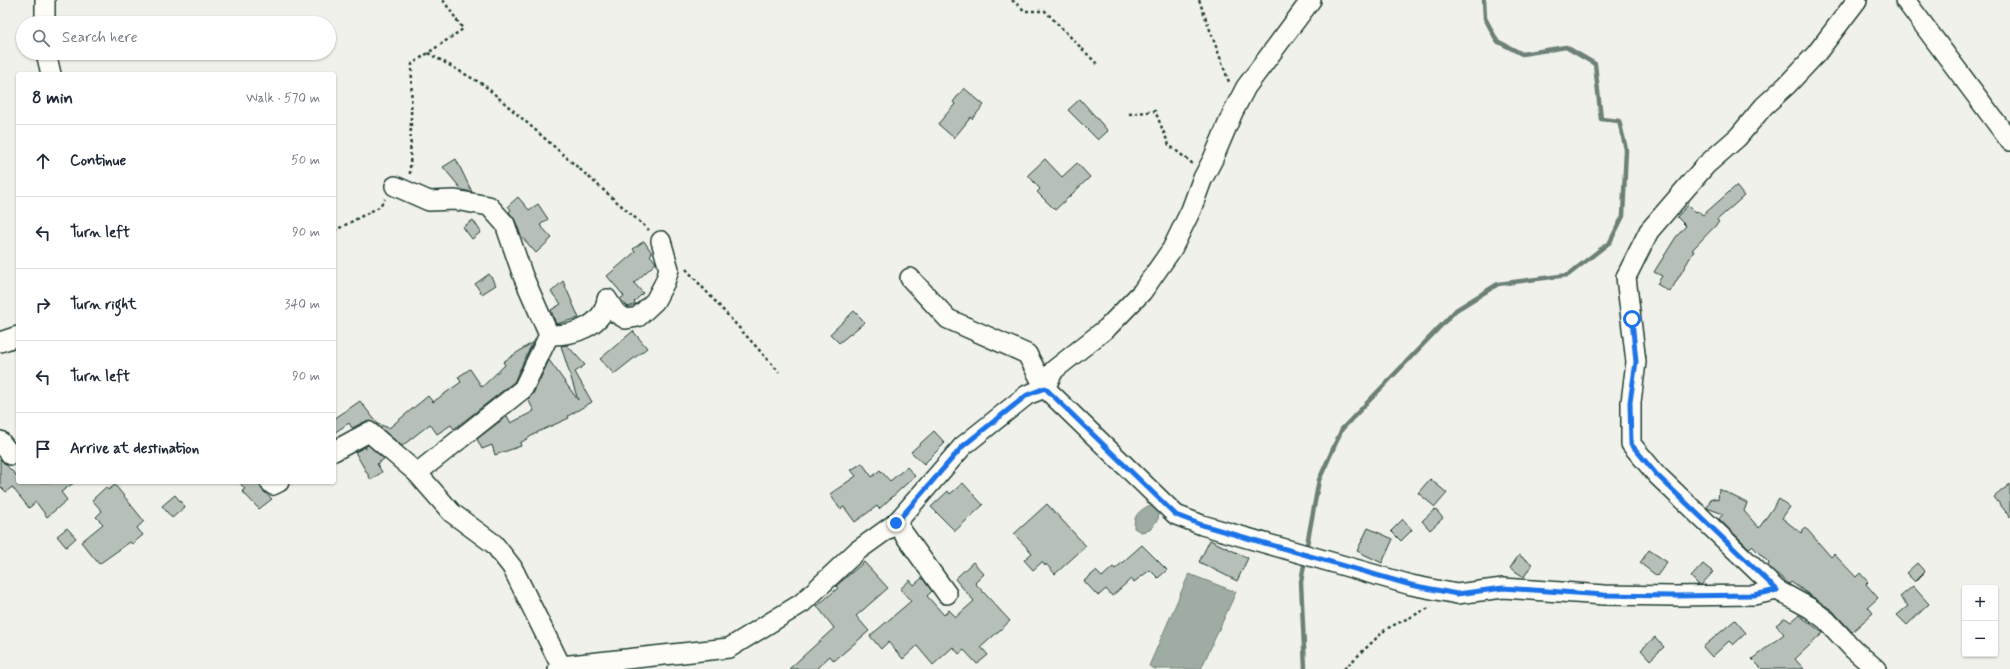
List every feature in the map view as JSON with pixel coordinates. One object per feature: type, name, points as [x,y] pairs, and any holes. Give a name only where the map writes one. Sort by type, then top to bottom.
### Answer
[{"type":"street","points":[[45,0],[45,16]]},
{"type":"street","points":[[336,450],[369,432],[417,473],[452,513],[494,544],[512,567],[559,667],[729,648],[802,603],[857,551],[896,523],[963,446],[1027,395],[1045,388],[1054,370],[1108,328],[1142,292],[1172,249],[1191,210],[1205,174],[1237,104],[1246,88],[1311,0]]},
{"type":"street","points":[[1857,0],[1816,54],[1787,85],[1764,106],[1738,137],[1706,165],[1649,231],[1626,277],[1636,362],[1630,402],[1631,444],[1657,475],[1777,590],[1810,608],[1826,620],[1876,669]]},
{"type":"street","points":[[1905,0],[2010,141]]},
{"type":"street","points":[[48,60],[51,72]]},
{"type":"street","points":[[395,186],[429,201],[455,200],[489,206],[505,224],[523,276],[549,335],[523,389],[417,473]]},
{"type":"street","points":[[549,335],[564,336],[587,328],[602,314],[606,308],[606,298],[616,313],[626,319],[638,317],[655,301],[670,269],[661,241]]},
{"type":"street","points":[[910,278],[948,319],[1027,354],[1045,388],[1176,515],[1202,525],[1411,585],[1457,594],[1503,588],[1604,595],[1673,596],[1754,595],[1777,590]]},
{"type":"street","points":[[0,342],[16,337]]},
{"type":"street","points":[[896,523],[947,594]]},
{"type":"path","points":[[336,230],[379,207],[395,186],[411,173],[412,64],[463,30],[443,0]]},
{"type":"path","points":[[1012,0],[1025,11],[1045,11],[1097,64]]},
{"type":"path","points":[[1199,0],[1237,104]]},
{"type":"path","points":[[428,53],[484,85],[661,241]]},
{"type":"path","points":[[1129,114],[1155,111],[1169,145],[1205,174]]},
{"type":"path","points":[[681,264],[779,372]]},
{"type":"path","points":[[1344,669],[1386,629],[1457,594]]},
{"type":"shaded area","points":[[1148,506],[1156,507],[1159,510],[1158,519],[1150,530],[1141,532],[1134,528],[1135,520],[1139,512]]},
{"type":"shaded area","points":[[1189,574],[1236,592],[1201,669],[1155,669],[1149,666]]},
{"type":"building","points":[[964,88],[984,105],[972,119],[971,117],[954,138],[938,124],[955,104],[953,102]]},
{"type":"building","points":[[1080,99],[1108,131],[1098,140],[1068,110]]},
{"type":"building","points":[[456,159],[472,192],[462,190],[443,167]]},
{"type":"building","points":[[1045,159],[1062,177],[1077,163],[1090,177],[1055,210],[1037,192],[1040,189],[1028,175]]},
{"type":"building","points":[[1736,186],[1744,196],[1717,220],[1719,222],[1692,250],[1694,251],[1670,292],[1657,284],[1662,276],[1654,272],[1676,237],[1686,226],[1677,217],[1688,205],[1696,213],[1698,211],[1703,215]]},
{"type":"building","points":[[518,197],[529,210],[538,204],[548,219],[540,225],[552,238],[536,253],[521,236],[515,220],[509,212],[511,210],[508,206]]},
{"type":"building","points":[[473,220],[481,232],[472,239],[463,227]]},
{"type":"building","points":[[644,241],[652,253],[650,255],[656,263],[634,283],[643,293],[634,302],[636,304],[628,307],[620,299],[624,296],[607,276],[635,252],[633,249]]},
{"type":"building","points":[[489,274],[496,285],[482,294],[475,284]]},
{"type":"building","points":[[563,281],[579,318],[556,324],[551,310],[561,304],[551,292]]},
{"type":"building","points":[[854,311],[865,322],[839,343],[830,334]]},
{"type":"building","points":[[633,331],[647,348],[614,374],[600,359]]},
{"type":"building","points":[[533,342],[514,382],[454,429],[451,425],[437,434],[430,424],[402,446],[371,421],[364,422],[352,428],[349,423],[336,432],[336,418],[360,401],[378,424],[389,428],[428,396],[433,402],[461,382],[458,377],[470,369],[482,387],[505,365],[503,362]]},
{"type":"building","points":[[567,345],[585,365],[575,372],[592,402],[568,416],[569,418],[538,432],[520,443],[521,446],[495,455],[492,445],[482,449],[477,439],[507,416],[511,423],[534,411],[528,399],[533,394],[549,360],[578,400],[561,346]]},
{"type":"building","points":[[934,431],[945,443],[924,464],[911,452]]},
{"type":"building","points":[[368,445],[384,459],[377,464],[382,472],[371,480],[355,452]]},
{"type":"building","points":[[0,459],[16,475],[16,484],[72,484],[61,492],[67,500],[47,517],[36,502],[29,508],[12,487],[6,492],[0,486]]},
{"type":"building","points":[[862,463],[872,477],[880,470],[890,481],[907,467],[915,476],[879,509],[877,506],[855,522],[844,507],[840,509],[830,494],[856,476],[851,470]]},
{"type":"building","points":[[1430,479],[1447,493],[1435,507],[1418,493]]},
{"type":"building","points":[[963,483],[983,505],[955,531],[931,507],[948,491],[950,494]]},
{"type":"building","points":[[241,484],[260,484],[262,490],[272,499],[259,509],[242,491],[245,489]]},
{"type":"building","points":[[2010,484],[2010,517],[1994,497]]},
{"type":"building","points":[[115,485],[144,521],[137,528],[143,535],[132,544],[130,542],[99,564],[81,542],[103,524],[96,517],[102,511],[92,500],[106,487],[108,490]]},
{"type":"building","points":[[1719,489],[1747,503],[1744,511],[1759,528],[1779,499],[1790,507],[1782,518],[1801,533],[1805,527],[1831,557],[1834,554],[1856,577],[1860,573],[1868,582],[1866,584],[1878,598],[1868,607],[1873,613],[1852,632],[1833,611],[1791,582],[1789,584],[1768,566],[1769,563],[1752,546],[1749,548],[1719,519],[1723,514],[1707,508],[1711,498],[1718,500]]},
{"type":"building","points":[[175,495],[185,507],[172,518],[162,506]]},
{"type":"building","points":[[1047,504],[1086,546],[1055,574],[1046,564],[1045,566],[1042,562],[1033,570],[1024,560],[1032,553],[1014,534]]},
{"type":"building","points":[[1435,509],[1443,518],[1430,530],[1422,521]]},
{"type":"building","points":[[1403,519],[1412,530],[1401,541],[1391,531]]},
{"type":"building","points":[[67,528],[76,538],[66,547],[57,536]]},
{"type":"building","points":[[1368,528],[1393,539],[1382,563],[1357,551]]},
{"type":"building","points":[[1210,540],[1248,558],[1237,581],[1199,562]]},
{"type":"building","points":[[1142,545],[1167,570],[1158,578],[1150,570],[1134,582],[1131,579],[1112,596],[1106,589],[1098,596],[1084,581],[1096,571],[1102,577],[1113,567],[1115,569]]},
{"type":"building","points":[[1649,550],[1667,562],[1657,576],[1640,563]]},
{"type":"building","points":[[1519,555],[1532,564],[1524,577],[1510,568]]},
{"type":"building","points":[[864,562],[888,588],[856,616],[869,631],[834,661],[830,656],[816,669],[789,669],[834,628],[817,606],[838,588],[836,586]]},
{"type":"building","points":[[973,562],[984,574],[975,583],[1010,621],[981,647],[988,655],[977,664],[964,650],[959,654],[953,647],[933,665],[917,646],[903,659],[888,642],[881,649],[870,636],[911,601],[900,589],[910,580],[914,585],[922,578],[932,591],[927,596],[944,615],[949,610],[956,617],[974,601],[955,579]]},
{"type":"building","points":[[1917,563],[1925,572],[1915,582],[1906,573]]},
{"type":"building","points":[[1703,564],[1713,572],[1701,585],[1699,585],[1691,577]]},
{"type":"building","points":[[1913,586],[1929,604],[1907,625],[1897,615],[1908,606],[1900,597]]},
{"type":"building","points":[[1799,615],[1823,633],[1795,659],[1804,669],[1762,669],[1752,659],[1784,634],[1776,625],[1785,618],[1791,622]]},
{"type":"building","points":[[1735,620],[1746,633],[1733,645],[1729,641],[1712,657],[1703,647]]},
{"type":"building","points":[[1655,637],[1664,647],[1650,660],[1641,650]]},
{"type":"waterway","points":[[1306,550],[1319,480],[1342,429],[1456,310],[1498,284],[1568,275],[1610,242],[1623,216],[1626,149],[1619,121],[1601,119],[1595,64],[1566,47],[1522,54],[1497,41],[1485,18],[1484,0]]},
{"type":"waterway","points":[[1305,559],[1301,582],[1305,669]]},
{"type":"route","points":[[896,523],[963,446],[1027,395],[1045,388],[1176,515],[1202,525],[1411,585],[1457,594],[1503,588],[1604,595],[1726,597],[1754,595],[1777,590],[1657,475],[1631,444],[1630,402],[1636,362],[1632,319]]}]
